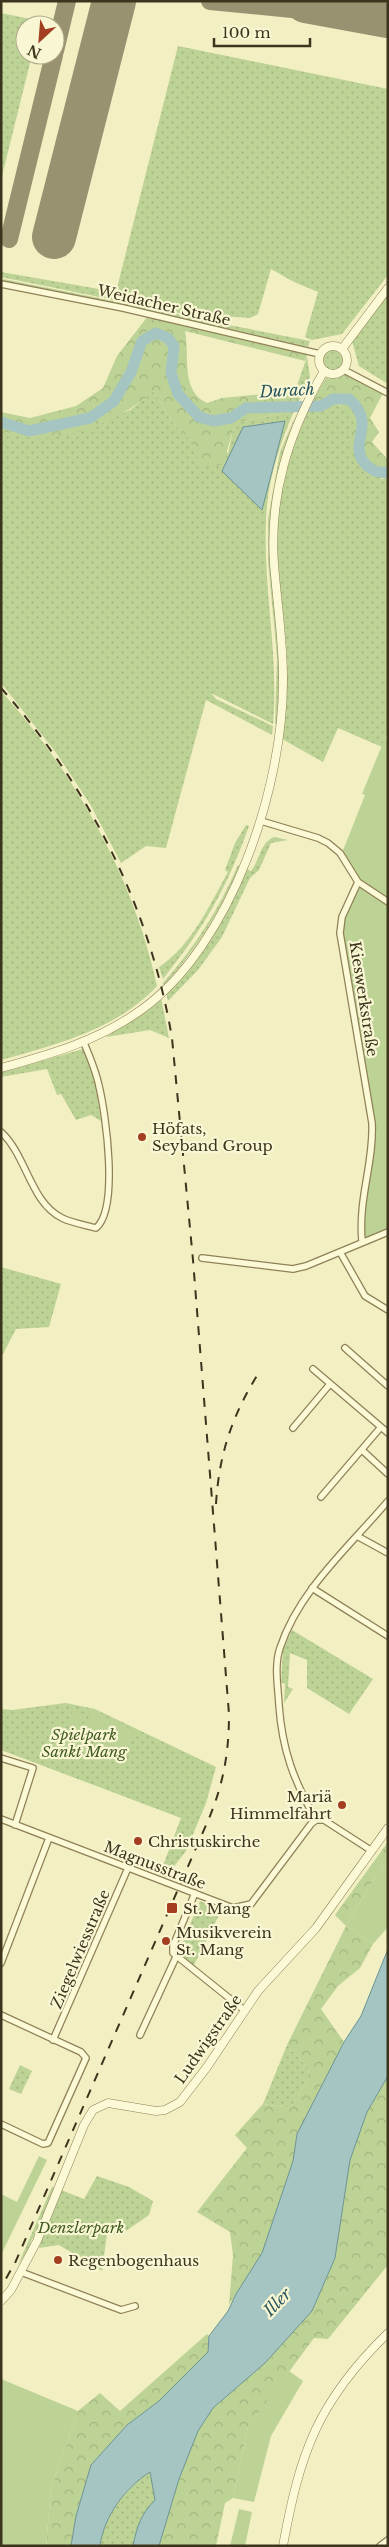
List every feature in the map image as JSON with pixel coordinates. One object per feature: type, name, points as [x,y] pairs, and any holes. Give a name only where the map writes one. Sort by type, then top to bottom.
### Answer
[{"type":"street","name":"Weidacher Straße","points":[[1,284],[123,308],[320,354]]},
{"type":"street","points":[[342,349],[388,288]]},
{"type":"street","points":[[344,370],[348,361],[342,349],[330,346],[320,354],[319,363],[324,371],[332,374],[344,370],[388,393]]},
{"type":"street","points":[[1,1068],[84,1043],[105,1033],[141,1010],[188,963],[220,915],[244,866],[261,822],[279,738],[283,681],[273,524],[277,492],[286,450],[310,394],[324,371]]},
{"type":"street","points":[[261,822],[328,843],[340,853],[358,882],[388,902]]},
{"type":"street","name":"Kieswerkstraße","points":[[358,882],[342,917],[340,933],[372,1123],[372,1137],[360,1218],[362,1241]]},
{"type":"street","points":[[1,1132],[8,1139],[35,1188],[51,1211],[63,1219],[96,1228],[106,1215],[110,1190],[100,1088],[84,1043]]},
{"type":"street","points":[[202,1258],[293,1269],[306,1266],[362,1241],[388,1232]]},
{"type":"street","points":[[340,1252],[364,1296],[388,1310]]},
{"type":"street","points":[[345,1348],[388,1386]]},
{"type":"street","points":[[313,1369],[388,1433]]},
{"type":"street","points":[[293,1428],[330,1384]]},
{"type":"street","points":[[321,1497],[381,1427]]},
{"type":"street","points":[[362,1450],[388,1474]]},
{"type":"street","points":[[372,1851],[324,1820],[316,1820],[296,1780],[285,1750],[277,1672],[279,1648],[312,1588],[388,1501]]},
{"type":"street","points":[[357,1536],[388,1553]]},
{"type":"street","points":[[312,1588],[388,1636]]},
{"type":"street","points":[[1,1758],[33,1768],[15,1825]]},
{"type":"street","name":"Magnusstraße","points":[[1,1819],[233,1908],[251,1904],[311,1824],[316,1820]]},
{"type":"street","name":"Ludwigstraße","points":[[1,2301],[11,2290],[40,2235],[84,2125],[93,2110],[101,2105],[116,2103],[165,2110],[180,2102],[208,2067],[258,1991],[316,1928],[388,1828]]},
{"type":"street","points":[[1,1963],[49,1838]]},
{"type":"street","name":"Ziegelwiesstraße","points":[[53,2040],[128,1868]]},
{"type":"street","points":[[195,1893],[173,1946],[176,1957],[244,2010]]},
{"type":"street","points":[[140,2035],[176,1957]]},
{"type":"street","points":[[1,2015],[81,2052],[86,2058],[51,2141],[43,2144],[1,2124]]},
{"type":"street","points":[[21,2272],[121,2310],[135,2306]]},
{"type":"street","points":[[284,2546],[298,2476],[320,2419],[332,2398],[352,2372],[388,2333]]},
{"type":"street","points":[[380,2546],[388,2540]]},
{"type":"green space","points":[[1,13],[15,16],[15,65],[30,65],[1,180]]},
{"type":"green space","points":[[178,46],[388,89],[388,275],[342,334],[312,340],[305,337],[318,292],[294,282],[271,269],[258,314],[250,318],[220,316],[218,321],[1,277],[1,272],[116,292]]},
{"type":"green space","points":[[3,279],[114,301],[113,304],[3,282]]},
{"type":"green space","points":[[388,294],[388,384],[359,366],[352,341]]},
{"type":"green space","points":[[115,301],[216,322],[215,327],[115,304]]},
{"type":"green space","points":[[148,316],[308,353],[305,361],[185,331],[189,381],[193,390],[207,403],[222,398],[295,391],[300,399],[294,411],[239,422],[233,430],[223,465],[206,466],[198,461],[195,444],[173,423],[154,391],[122,413],[82,431],[39,438],[19,436],[1,430],[1,412],[30,418],[76,406],[103,388],[117,356]]},
{"type":"green space","points":[[219,323],[310,341],[308,347],[218,328]]},
{"type":"green space","points":[[333,348],[341,352],[345,360],[341,368],[333,372],[325,368],[321,360],[325,352]]},
{"type":"green space","points":[[307,357],[310,377],[300,399],[295,391]]},
{"type":"green space","points":[[344,374],[383,393],[370,418],[379,432],[372,442],[388,460],[388,479],[375,477],[364,470],[355,460],[350,448],[354,416],[349,411],[337,405],[317,410],[309,407],[327,376],[339,377]]},
{"type":"green space","points":[[154,391],[173,423],[195,444],[228,453],[233,430],[239,422],[294,411],[283,437],[271,478],[266,521],[267,572],[274,672],[273,724],[211,693],[216,699],[273,726],[272,735],[206,700],[166,848],[146,846],[121,863],[90,804],[57,754],[1,683],[1,430],[10,434],[112,417],[130,410]]},
{"type":"green space","points":[[333,404],[346,407],[354,416],[381,479],[388,479],[388,732],[382,747],[338,728],[323,762],[282,739],[285,718],[287,655],[279,573],[277,525],[284,479],[309,407],[317,410]]},
{"type":"green space","points":[[297,412],[284,449],[274,491],[270,524],[280,656],[277,724],[275,724],[277,657],[268,561],[268,519],[280,452]]},
{"type":"green space","points":[[1,691],[54,757],[98,829],[117,866],[133,905],[157,986],[123,1014],[85,1034],[1,1060]]},
{"type":"green space","points":[[385,738],[388,739],[388,899],[359,879],[342,853],[365,795],[362,794]]},
{"type":"green space","points":[[246,825],[249,826],[223,889],[191,942],[163,979],[159,967],[181,948],[207,911],[228,872],[225,870],[235,843]]},
{"type":"green space","points":[[274,837],[288,840],[271,843],[259,870],[250,878],[222,937],[198,970],[168,1001],[166,992],[208,942],[224,917],[247,869],[251,871],[263,847]]},
{"type":"green space","points":[[238,865],[240,867],[207,929],[187,958],[164,985],[163,983],[186,956],[205,927],[223,897]]},
{"type":"green space","points":[[360,886],[388,904],[388,1231],[364,1239],[362,1217],[374,1137],[343,934],[345,917]]},
{"type":"green space","points":[[161,998],[169,1038],[150,1030],[106,1037],[143,1013]]},
{"type":"green space","points":[[83,1049],[93,1068],[101,1121],[91,1115],[76,1120],[61,1094],[57,1095],[47,1069],[1,1077],[1,1072]]},
{"type":"green space","points":[[1,1267],[61,1284],[49,1327],[16,1329],[1,1358]]},
{"type":"green space","points":[[292,1630],[373,1679],[349,1714],[307,1688],[307,1660],[290,1653],[288,1687],[293,1689],[284,1703],[285,1684],[281,1682],[283,1650]]},
{"type":"green space","name":"Spielpark Sankt Mang","points":[[66,1703],[95,1709],[216,1767],[206,1803],[186,1851],[165,1878],[159,1876],[181,1818],[1,1750],[1,1709],[12,1710]]},
{"type":"green space","points":[[74,1709],[86,1715],[78,1731],[66,1725]]},
{"type":"green space","points":[[92,1711],[135,1731],[125,1752],[82,1732]]},
{"type":"green space","points":[[388,1842],[388,1861],[378,1873],[346,1926],[335,1915]]},
{"type":"green space","points":[[388,1861],[388,1927],[373,1944],[346,1926],[378,1873]]},
{"type":"green space","points":[[200,1901],[221,1911],[193,1967],[178,1953]]},
{"type":"green space","points":[[346,1926],[373,1944],[360,1968],[338,1986],[321,2009],[344,2042],[297,2134],[293,2161],[262,2253],[229,2305],[233,2255],[230,2232],[197,2212],[247,2148],[235,2135],[263,2104],[291,2108],[307,2081],[309,2069],[287,2045]]},
{"type":"green space","points":[[287,2045],[309,2069],[307,2081],[291,2108],[263,2104]]},
{"type":"green space","points":[[20,2065],[32,2071],[21,2094],[9,2089]]},
{"type":"green space","points":[[388,2076],[387,2266],[328,2339],[314,2338],[248,2427],[233,2498],[225,2503],[216,2546],[159,2546],[179,2479],[198,2431],[213,2408],[265,2363],[312,2311],[335,2258],[350,2160],[367,2112]]},
{"type":"green space","points":[[39,2156],[47,2160],[2,2253],[1,2194],[17,2202]]},
{"type":"green space","name":"Denzlerpark","points":[[97,2176],[129,2187],[153,2201],[149,2215],[120,2235],[107,2234],[102,2271],[59,2245],[39,2248],[61,2190],[84,2199]]},
{"type":"green space","points":[[52,2187],[56,2188],[37,2234],[35,2234],[30,2243],[32,2244],[18,2265]]},
{"type":"green space","points":[[207,2334],[209,2336],[208,2352],[159,2401],[127,2425],[91,2465],[76,2516],[71,2546],[46,2546],[51,2489],[78,2411],[100,2393],[120,2411]]},
{"type":"green space","points":[[289,2371],[303,2381],[271,2436],[254,2502],[233,2498],[248,2427]]},
{"type":"green space","points":[[1,2379],[78,2411],[51,2489],[46,2546],[1,2546]]},
{"type":"green space","points":[[150,2472],[155,2500],[146,2510],[140,2521],[133,2546],[100,2546],[102,2535],[111,2514],[133,2486]]},
{"type":"green space","points":[[239,2509],[252,2512],[245,2546],[230,2546]]},
{"type":"water","points":[[285,421],[262,510],[222,471],[243,427]]},
{"type":"water","name":"Iller","points":[[388,1949],[388,2076],[367,2112],[350,2160],[335,2258],[312,2311],[265,2363],[213,2408],[198,2431],[179,2479],[159,2546],[133,2546],[140,2521],[146,2510],[155,2500],[150,2472],[132,2486],[117,2504],[106,2524],[100,2546],[71,2546],[76,2516],[91,2465],[127,2425],[159,2401],[208,2352],[209,2336],[228,2311],[236,2294],[262,2253],[293,2161],[297,2134],[344,2042],[361,2016]]},
{"type":"waterway","name":"Durach","points":[[1,422],[29,431],[90,418],[114,401],[131,372],[142,341],[156,333],[168,338],[174,346],[171,373],[178,394],[199,417],[213,421],[231,418],[246,408],[321,406],[333,399],[349,399],[361,414],[362,428],[359,448],[364,463],[378,472],[388,472]]},
{"type":"taxiway","points":[[64,15],[67,1]]},
{"type":"taxiway","points":[[210,1],[302,10],[388,24]]},
{"type":"taxiway","points":[[9,239],[52,65]]},
{"type":"runway","points":[[54,237],[114,1]]},
{"type":"runway","points":[[306,1],[388,16]]},
{"type":"railway","points":[[1,688],[33,726],[62,766],[88,808],[111,851],[131,896],[148,942],[162,989],[172,1038],[193,1260],[229,1714],[225,1766],[210,1816],[15,2263],[1,2287]]},
{"type":"railway","points":[[216,1504],[220,1468],[228,1436],[241,1405],[258,1374]]},
{"type":"place","name":"Höfats, Seyband Group","points":[[142,1137]]},
{"type":"place","name":"Mariä Himmelfahrt","points":[[342,1805]]},
{"type":"place","name":"Christuskirche","points":[[138,1841]]},
{"type":"place","name":"St. Mang","points":[[172,1908]]},
{"type":"place","name":"Musikverein St. Mang","points":[[166,1941]]},
{"type":"place","name":"Regenbogenhaus","points":[[58,2260]]}]
